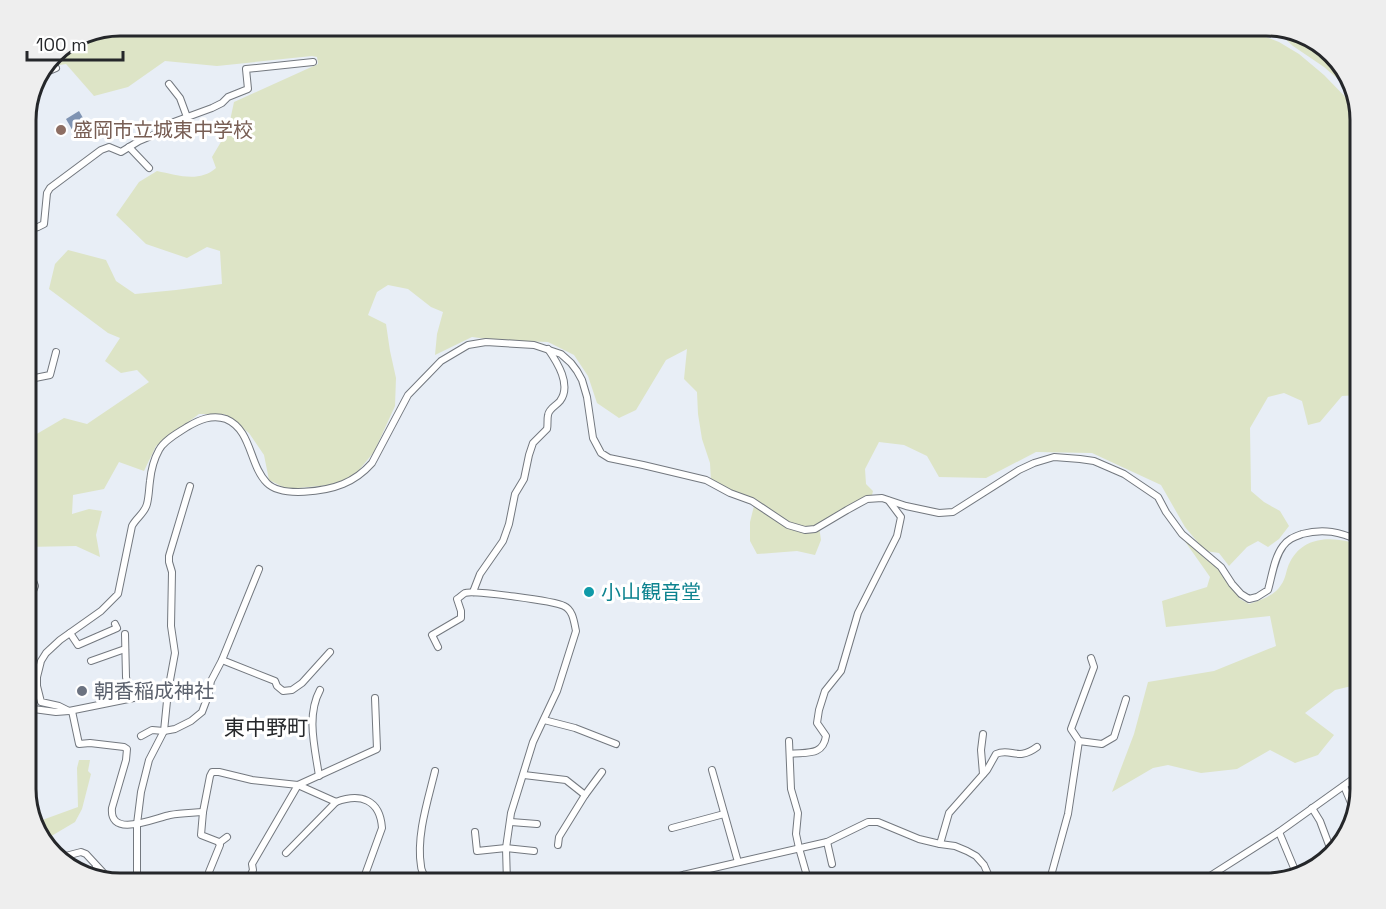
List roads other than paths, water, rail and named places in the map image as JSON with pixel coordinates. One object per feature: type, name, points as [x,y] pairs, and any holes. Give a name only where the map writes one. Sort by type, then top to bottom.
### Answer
[{"type":"street","points":[[36,228],[44,224],[47,193],[54,184],[101,150],[109,147],[121,152],[158,133],[171,123],[212,108],[228,97],[248,89],[246,69],[313,62]]},
{"type":"street","points":[[169,84],[180,98],[188,117]]},
{"type":"street","points":[[129,147],[149,168]]},
{"type":"street","points":[[71,711],[41,702],[37,677],[41,661],[52,647],[101,611],[118,594],[129,534],[135,520],[147,506],[150,479],[159,448],[166,441],[204,418],[224,418],[238,426],[265,481],[274,488],[284,491],[329,489],[356,477],[372,463],[408,395],[441,361],[468,345],[486,342],[534,345],[547,348],[566,358],[582,380],[593,438],[601,453],[609,458],[706,480],[730,493],[752,501],[789,525],[805,531],[814,529],[867,499],[882,498],[939,513],[953,512],[1019,470],[1054,457],[1094,461],[1124,474],[1158,497],[1182,534],[1221,567],[1241,594],[1250,599],[1268,590],[1282,546],[1292,537],[1315,531],[1330,531],[1350,538]]},
{"type":"street","points":[[473,592],[480,574],[503,541],[515,494],[524,479],[533,443],[547,429],[548,414],[552,407],[561,400],[564,390],[563,380],[557,362],[547,348]]},
{"type":"street","points":[[36,378],[50,375],[56,352]]},
{"type":"street","points":[[137,873],[137,824],[141,792],[149,760],[164,731],[175,653],[171,627],[172,572],[169,556],[190,486]]},
{"type":"street","points":[[790,754],[817,751],[825,744],[826,736],[817,723],[825,691],[841,671],[858,613],[897,536],[901,517],[889,500]]},
{"type":"street","points":[[141,736],[152,730],[175,729],[202,712],[211,681],[222,660],[259,569]]},
{"type":"street","points":[[438,647],[432,635],[461,618],[457,599],[464,593],[514,596],[565,606],[571,612],[576,631],[557,691],[533,742],[512,813],[507,848],[507,873]]},
{"type":"street","points":[[70,633],[78,645],[117,628],[115,624]]},
{"type":"street","points":[[125,634],[126,677],[130,699]]},
{"type":"street","points":[[91,661],[125,650]]},
{"type":"street","points":[[222,660],[275,681],[283,691],[292,690],[302,683],[330,652]]},
{"type":"street","points":[[1054,873],[1068,814],[1079,741],[1071,729],[1094,667],[1091,658]]},
{"type":"street","points":[[319,776],[313,732],[315,699],[320,690]]},
{"type":"street","points":[[36,709],[71,711],[168,691]]},
{"type":"street","points":[[252,873],[252,864],[298,785],[377,749],[375,698]]},
{"type":"street","points":[[1079,741],[1102,744],[1108,742],[1113,737],[1126,699]]},
{"type":"street","points":[[71,711],[79,744],[90,743],[127,749],[126,760],[113,801],[111,815],[114,820],[132,825],[170,815],[203,812]]},
{"type":"street","points":[[544,720],[575,728],[616,744]]},
{"type":"street","points":[[983,734],[981,750],[983,774]]},
{"type":"street","points":[[789,741],[791,789],[798,813],[796,834],[806,873]]},
{"type":"street","points":[[940,844],[949,813],[983,774],[992,758],[999,752],[1022,755],[1037,747]]},
{"type":"street","points":[[712,770],[738,862]]},
{"type":"street","points":[[424,873],[421,868],[421,851],[425,806],[435,771]]},
{"type":"street","points":[[219,843],[201,835],[208,781],[212,772],[252,780],[298,785],[336,802]]},
{"type":"street","points":[[558,845],[559,837],[602,772]]},
{"type":"street","points":[[524,775],[566,780],[585,795]]},
{"type":"street","points":[[1215,873],[1350,782]]},
{"type":"street","points":[[1344,786],[1349,798]]},
{"type":"street","points":[[286,853],[336,802],[360,798],[374,806],[381,820],[380,834],[366,873]]},
{"type":"street","points":[[1312,808],[1320,821],[1329,844]]},
{"type":"street","points":[[672,828],[724,814]]},
{"type":"street","points":[[511,822],[537,824]]},
{"type":"street","points":[[691,873],[827,842],[868,822],[878,822],[919,839],[955,846],[976,856],[984,864],[988,873]]},
{"type":"street","points":[[1279,831],[1294,868]]},
{"type":"street","points":[[474,832],[477,851],[507,848],[534,851]]},
{"type":"street","points":[[209,873],[219,843],[227,837]]},
{"type":"street","points":[[827,842],[832,864]]},
{"type":"street","points":[[69,855],[81,852],[91,857],[100,870]]},
{"type":"water","points":[[79,111],[91,132],[78,140],[66,119]]},
{"type":"place","name":"盛岡市立城東中学校","points":[[61,130]]},
{"type":"place","name":"小山観音堂","points":[[589,592]]},
{"type":"place","name":"朝香稲成神社","points":[[82,691]]},
{"type":"district","name":"東中野町","points":[[266,727]]}]
